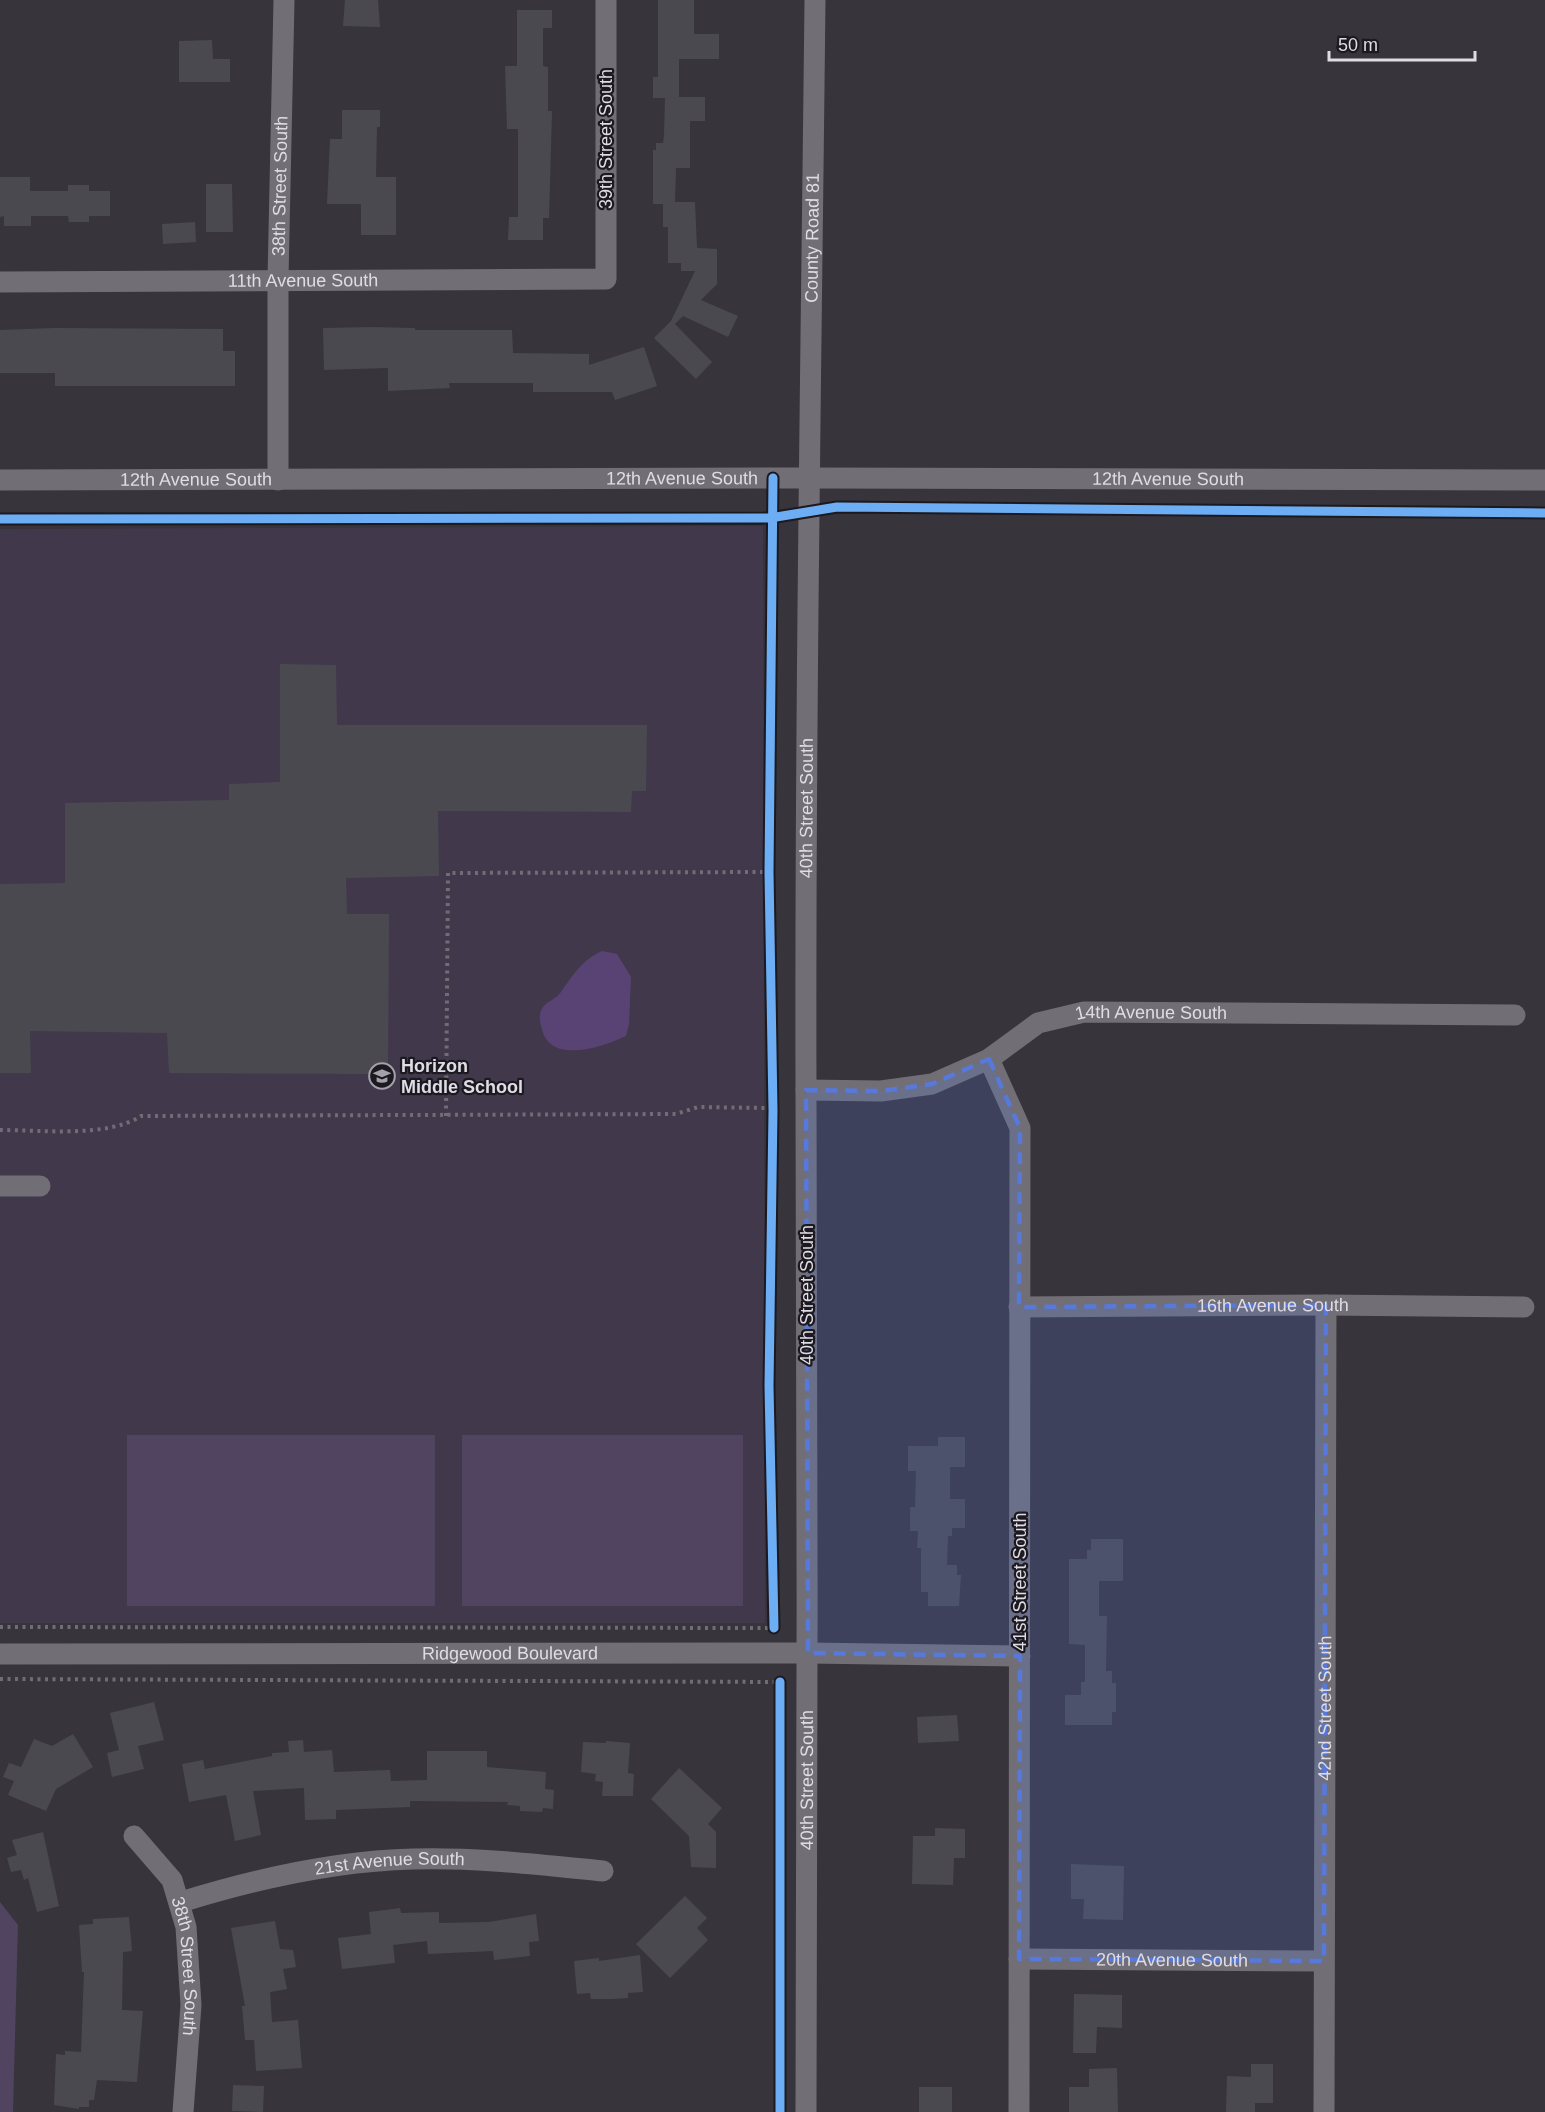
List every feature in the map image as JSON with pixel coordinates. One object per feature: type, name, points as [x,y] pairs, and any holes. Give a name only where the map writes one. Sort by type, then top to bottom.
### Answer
[{"type":"street","name":"38th Street South","points":[[278,480],[278,279],[284,0]]},
{"type":"street","name":"39th Street South","points":[[606,0],[606,279]]},
{"type":"street","name":"County Road 81","points":[[810,478],[815,0]]},
{"type":"street","name":"11th Avenue South","points":[[0,282],[606,279]]},
{"type":"street","name":"12th Avenue South","points":[[0,480],[810,478],[1545,480]]},
{"type":"street","name":"40th Street South","points":[[806,2112],[808,1653],[806,1090],[810,478]]},
{"type":"street","name":"14th Avenue South","points":[[806,1090],[881,1091],[932,1084],[989,1059],[1038,1023],[1084,1012],[1515,1015]]},
{"type":"street","name":"41st Street South","points":[[989,1059],[1020,1128],[1019,2112]]},
{"type":"street","points":[[0,1186],[39,1186]]},
{"type":"street","name":"16th Avenue South","points":[[1019,1307],[1326,1305],[1524,1307]]},
{"type":"street","name":"42nd Street South","points":[[1324,2112],[1326,1305]]},
{"type":"street","name":"Ridgewood Boulevard","points":[[0,1654],[808,1653],[1020,1656]]},
{"type":"street","name":"38th Street South","points":[[134,1836],[172,1880],[181,1902],[186,1927],[190,1987],[183,2112]]},
{"type":"street","name":"21st Avenue South","points":[[181,1902],[270,1879],[347,1865],[411,1859],[521,1864],[603,1871]]},
{"type":"street","name":"20th Avenue South","points":[[1019,1959],[1324,1961]]},
{"type":"path","points":[[769,860],[770,884]]},
{"type":"path","points":[[446,1116],[448,873],[769,872]]},
{"type":"path","points":[[0,1130],[92,1130],[130,1123],[141,1116],[676,1114],[698,1107],[767,1108],[773,1106],[773,1123]]},
{"type":"path","points":[[0,1627],[774,1628],[773,1617]]},
{"type":"path","points":[[0,1679],[780,1682],[780,1694]]},
{"type":"highlighted area","points":[[989,1059],[1020,1128],[1019,1307],[1326,1305],[1324,1961],[1019,1959],[1020,1656],[808,1653],[806,1090],[881,1091],[932,1084]]},
{"type":"shaded area","name":"Horizon Middle School","points":[[763,526],[765,1623],[0,1623],[0,529]]},
{"type":"shaded area","points":[[602,951],[617,954],[631,977],[629,1024],[626,1036],[591,1048],[566,1050],[555,1047],[547,1040],[542,1029],[540,1012],[559,994],[583,963]]},
{"type":"shaded area","points":[[127,1435],[435,1435],[435,1606],[127,1606]]},
{"type":"shaded area","points":[[462,1435],[743,1435],[743,1606],[462,1606]]},
{"type":"shaded area","points":[[0,1902],[18,1925],[13,2112],[0,2112]]},
{"type":"building","points":[[345,0],[378,0],[380,27],[343,26]]},
{"type":"building","points":[[658,0],[694,0],[694,34],[719,34],[719,59],[679,59],[679,97],[705,97],[705,121],[690,121],[690,168],[676,168],[675,202],[695,202],[697,248],[717,249],[717,284],[701,300],[738,316],[728,337],[683,316],[675,324],[712,362],[696,379],[654,338],[671,321],[695,271],[681,271],[681,263],[668,263],[668,227],[663,227],[663,204],[653,204],[653,150],[656,150],[656,143],[663,143],[665,98],[653,98],[653,77],[658,77]]},
{"type":"building","points":[[517,10],[552,10],[552,28],[543,28],[543,66],[548,67],[548,111],[552,111],[549,218],[543,218],[543,240],[508,240],[509,217],[518,217],[518,129],[507,129],[505,66],[517,66]]},
{"type":"building","points":[[212,40],[213,59],[230,59],[230,82],[179,82],[179,41]]},
{"type":"building","points":[[342,110],[380,110],[380,127],[377,127],[376,177],[396,177],[396,235],[361,235],[361,204],[327,204],[330,139],[342,139]]},
{"type":"building","points":[[0,177],[30,177],[30,191],[68,191],[68,185],[89,185],[89,191],[110,191],[110,216],[89,216],[89,222],[69,222],[68,216],[31,216],[31,226],[4,226],[4,216],[0,217]]},
{"type":"building","points":[[206,184],[232,184],[233,232],[206,232]]},
{"type":"building","points":[[195,222],[196,242],[163,244],[162,224]]},
{"type":"building","points":[[323,328],[415,328],[415,330],[512,330],[513,353],[589,354],[589,365],[644,347],[657,386],[615,400],[612,392],[533,392],[533,383],[449,383],[450,388],[388,391],[388,368],[324,370]]},
{"type":"building","points":[[223,329],[223,351],[235,351],[235,386],[55,386],[55,373],[0,373],[0,330]]},
{"type":"building","points":[[280,664],[336,665],[337,725],[647,725],[646,791],[632,791],[631,812],[438,811],[439,876],[346,878],[347,914],[389,914],[388,1074],[169,1073],[167,1033],[30,1031],[31,1073],[0,1073],[0,884],[65,883],[65,803],[229,800],[229,784],[280,782]]},
{"type":"building","points":[[938,1437],[965,1437],[965,1467],[950,1467],[950,1499],[965,1499],[965,1528],[952,1528],[952,1536],[948,1536],[947,1565],[957,1565],[957,1575],[961,1575],[959,1606],[928,1606],[928,1592],[921,1592],[921,1548],[917,1548],[918,1531],[910,1531],[910,1507],[915,1507],[916,1471],[908,1471],[908,1446],[938,1446]]},
{"type":"building","points":[[1091,1539],[1123,1539],[1123,1581],[1099,1581],[1099,1616],[1107,1616],[1106,1671],[1112,1671],[1112,1683],[1116,1683],[1116,1712],[1112,1712],[1112,1725],[1065,1725],[1065,1695],[1081,1695],[1081,1682],[1085,1682],[1085,1645],[1069,1644],[1069,1559],[1087,1559],[1087,1550],[1091,1550]]},
{"type":"building","points":[[154,1702],[164,1740],[138,1746],[144,1769],[112,1777],[107,1753],[119,1750],[110,1713]]},
{"type":"building","points":[[957,1715],[959,1741],[918,1743],[917,1717]]},
{"type":"building","points":[[73,1734],[93,1767],[56,1789],[46,1811],[8,1795],[14,1781],[3,1777],[9,1763],[21,1767],[34,1739],[52,1746]]},
{"type":"building","points":[[303,1740],[304,1752],[332,1750],[334,1772],[390,1770],[391,1781],[427,1780],[427,1751],[487,1751],[487,1767],[546,1772],[545,1789],[554,1790],[553,1809],[543,1808],[542,1812],[520,1811],[520,1806],[507,1805],[508,1802],[410,1801],[410,1807],[336,1810],[336,1819],[305,1820],[304,1788],[253,1791],[261,1835],[235,1841],[226,1795],[189,1802],[182,1764],[203,1760],[205,1769],[272,1756],[272,1753],[289,1752],[288,1741]]},
{"type":"building","points":[[606,1741],[630,1743],[628,1773],[634,1774],[633,1796],[602,1796],[603,1782],[595,1781],[596,1774],[581,1772],[583,1742],[606,1743]]},
{"type":"building","points":[[679,1768],[722,1808],[708,1824],[716,1832],[716,1868],[691,1867],[689,1836],[651,1799]]},
{"type":"building","points":[[935,1828],[965,1829],[965,1858],[954,1858],[953,1885],[912,1884],[913,1836],[935,1836]]},
{"type":"building","points":[[43,1832],[59,1906],[37,1912],[28,1878],[24,1880],[21,1870],[11,1872],[7,1858],[17,1855],[12,1840]]},
{"type":"building","points":[[1071,1864],[1124,1866],[1123,1920],[1083,1919],[1084,1899],[1071,1899]]},
{"type":"building","points":[[685,1896],[707,1918],[697,1928],[708,1940],[670,1978],[636,1944]]},
{"type":"building","points":[[400,1908],[401,1913],[439,1912],[439,1923],[489,1922],[536,1914],[539,1941],[529,1942],[530,1956],[494,1960],[493,1951],[428,1954],[427,1941],[393,1945],[395,1963],[342,1969],[338,1938],[371,1934],[369,1912]]},
{"type":"building","points":[[129,1917],[132,1951],[123,1952],[122,2010],[143,2011],[137,2082],[97,2080],[94,2100],[89,2100],[89,2107],[79,2107],[79,2109],[54,2105],[56,2054],[65,2055],[65,2051],[81,2052],[84,1972],[82,1972],[79,1925],[93,1924],[93,1919]]},
{"type":"building","points":[[275,1921],[280,1949],[293,1950],[296,1967],[283,1969],[287,1989],[270,1992],[272,2022],[298,2020],[302,2068],[256,2071],[254,2040],[245,2040],[242,2006],[245,2006],[231,1928]]},
{"type":"building","points":[[640,1955],[643,1992],[628,1993],[628,1998],[612,1999],[591,1999],[590,1993],[577,1994],[574,1961],[599,1958],[599,1961]]},
{"type":"building","points":[[1074,1994],[1122,1995],[1122,2028],[1097,2027],[1096,2053],[1073,2053]]},
{"type":"building","points":[[1251,2064],[1273,2064],[1273,2103],[1255,2103],[1255,2112],[1226,2112],[1227,2076],[1251,2077]]},
{"type":"building","points":[[1117,2068],[1118,2112],[1069,2112],[1069,2087],[1089,2087],[1089,2069]]},
{"type":"building","points":[[233,2085],[264,2086],[263,2112],[232,2111]]},
{"type":"building","points":[[919,2087],[952,2087],[952,2112],[919,2112]]},
{"type":"cycle path","points":[[773,478],[769,872],[773,1111],[769,1386],[774,1628]]},
{"type":"cycle path","points":[[0,519],[770,518],[837,507],[1545,513]]},
{"type":"cycle path","points":[[780,1682],[780,2112]]},
{"type":"place","name":"Horizon Middle School","points":[[382,1076]]}]
